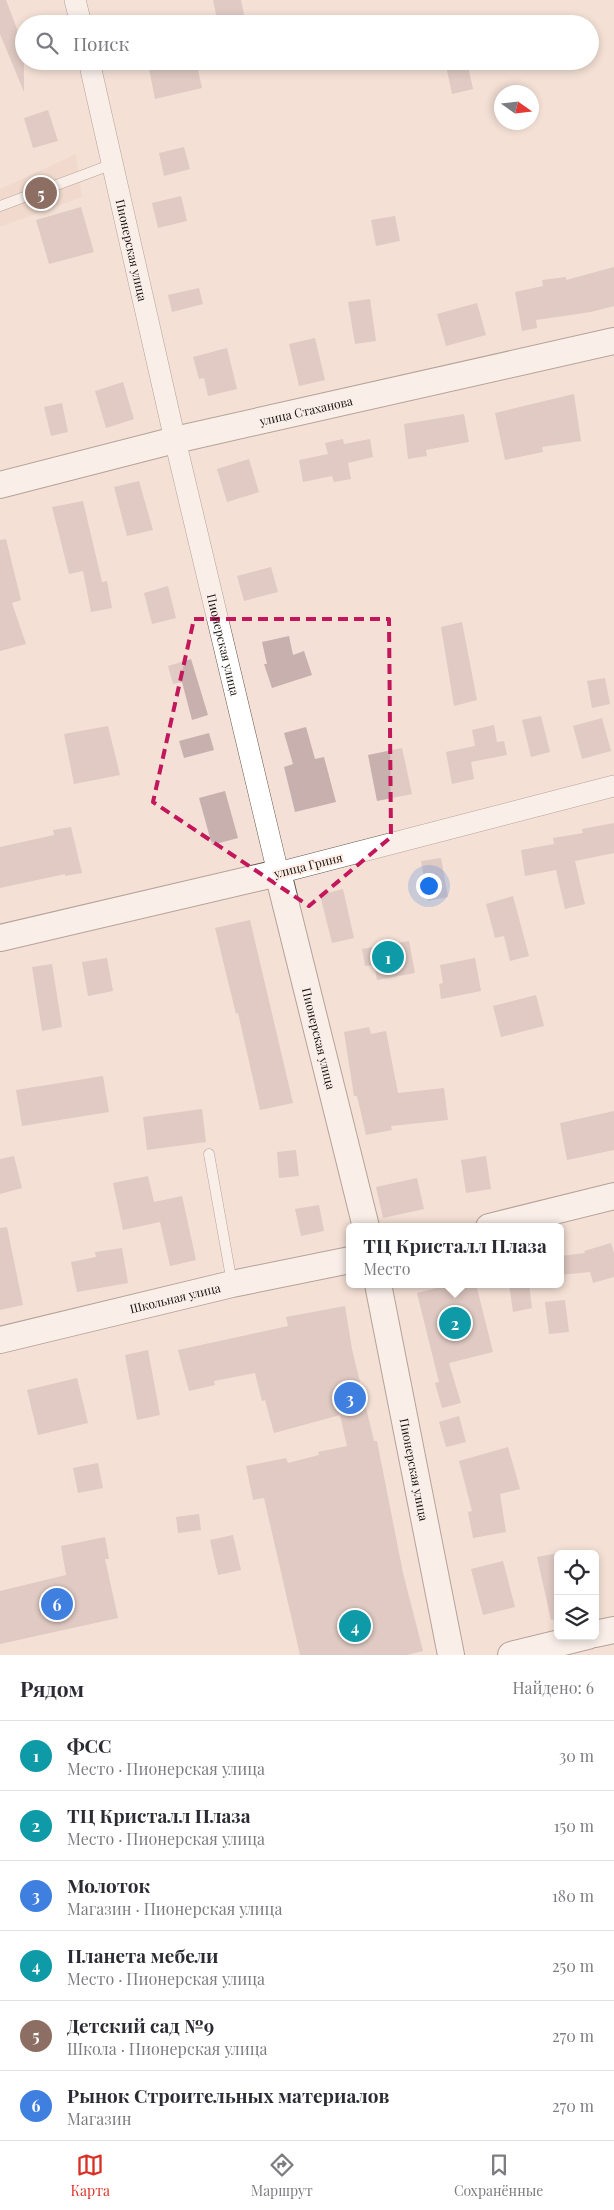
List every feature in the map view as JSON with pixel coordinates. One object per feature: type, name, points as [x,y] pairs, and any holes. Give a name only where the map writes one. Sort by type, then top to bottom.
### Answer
[{"type":"street","points":[[76,0],[79,15]]},
{"type":"street","name":"Пионерская улица","points":[[91,70],[175,440],[278,873],[365,1223]]},
{"type":"street","name":"улица Стаханова","points":[[0,485],[175,440],[614,341]]},
{"type":"street","name":"улица Гриня","points":[[0,938],[278,873],[614,786]]},
{"type":"street","points":[[505,1223],[614,1196]]},
{"type":"street","name":"Школьная улица","points":[[0,1340],[232,1284],[346,1261]]},
{"type":"street","name":"Пионерская улица","points":[[379,1288],[451,1655]]},
{"type":"street","points":[[599,1633],[614,1630]]},
{"type":"street","points":[[511,1655],[572,1640]]},
{"type":"lane","points":[[0,206],[113,164]]},
{"type":"lane","points":[[209,1154],[232,1284]]},
{"type":"highlighted area","points":[[194,619],[389,619],[391,837],[309,906],[153,802]]},
{"type":"shaded area","points":[[76,154],[82,197],[0,227],[0,189]]},
{"type":"building","points":[[0,0],[6,0],[15,24],[15,70],[24,70],[24,92],[0,34]]},
{"type":"building","points":[[213,0],[241,0],[244,15],[216,15]]},
{"type":"building","points":[[149,70],[198,70],[202,88],[155,99]]},
{"type":"building","points":[[447,70],[469,70],[473,89],[452,94]]},
{"type":"building","points":[[48,110],[58,141],[33,148],[24,118]]},
{"type":"building","points":[[184,147],[190,169],[164,176],[159,153]]},
{"type":"building","points":[[181,196],[187,221],[158,228],[152,203]]},
{"type":"building","points":[[81,207],[94,252],[49,264],[36,220]]},
{"type":"building","points":[[395,216],[400,241],[376,246],[371,220]]},
{"type":"building","points":[[614,267],[614,306],[591,312],[536,320],[537,328],[522,331],[515,292],[543,286],[542,280],[566,277],[566,280]]},
{"type":"building","points":[[199,288],[203,304],[172,312],[168,295]]},
{"type":"building","points":[[370,299],[376,341],[355,344],[348,302]]},
{"type":"building","points":[[477,303],[486,335],[446,346],[437,314]]},
{"type":"building","points":[[315,338],[325,380],[299,386],[289,344]]},
{"type":"building","points":[[227,348],[237,389],[208,396],[204,378],[199,379],[193,357]]},
{"type":"building","points":[[123,382],[134,419],[106,428],[95,391]]},
{"type":"building","points":[[574,394],[581,441],[542,447],[543,452],[505,460],[495,413]]},
{"type":"building","points":[[62,403],[68,432],[51,436],[44,407]]},
{"type":"building","points":[[464,414],[469,442],[426,450],[427,456],[408,459],[404,424]]},
{"type":"building","points":[[343,439],[344,444],[370,439],[373,457],[348,463],[351,479],[334,482],[332,476],[303,482],[299,460],[328,454],[325,443]]},
{"type":"building","points":[[249,459],[259,492],[227,502],[217,469]]},
{"type":"building","points":[[139,481],[153,530],[127,536],[114,487]]},
{"type":"building","points":[[83,501],[102,582],[107,581],[112,608],[91,612],[83,571],[69,574],[52,507]]},
{"type":"building","points":[[6,539],[21,600],[12,603],[26,644],[0,651],[0,540]]},
{"type":"building","points":[[271,567],[278,592],[244,601],[237,576]]},
{"type":"building","points":[[168,586],[176,618],[152,624],[144,593]]},
{"type":"building","points":[[462,622],[477,700],[454,706],[441,627]]},
{"type":"building","points":[[289,636],[293,655],[304,651],[312,675],[272,688],[264,664],[267,664],[262,642]]},
{"type":"building","points":[[191,659],[208,715],[192,720],[182,682],[173,684],[168,666]]},
{"type":"building","points":[[605,678],[610,704],[592,708],[587,681]]},
{"type":"building","points":[[541,716],[550,752],[531,757],[522,720]]},
{"type":"building","points":[[602,718],[611,751],[582,759],[573,726]]},
{"type":"building","points":[[494,725],[497,742],[504,741],[507,755],[471,762],[474,779],[452,784],[446,752],[475,746],[472,730]]},
{"type":"building","points":[[108,726],[120,775],[74,784],[64,734]]},
{"type":"building","points":[[306,727],[315,759],[324,757],[336,802],[295,812],[284,767],[293,764],[284,733]]},
{"type":"building","points":[[209,733],[214,750],[184,758],[179,741]]},
{"type":"building","points":[[402,748],[412,794],[377,801],[368,755]]},
{"type":"building","points":[[225,791],[238,838],[212,845],[199,798]]},
{"type":"building","points":[[614,823],[614,853],[575,861],[585,904],[565,909],[556,870],[525,876],[521,850],[554,844],[553,838],[583,833],[582,829]]},
{"type":"building","points":[[71,827],[82,873],[65,876],[65,874],[0,888],[0,847],[54,835],[53,830]]},
{"type":"building","points":[[441,858],[448,897],[428,901],[421,861]]},
{"type":"building","points":[[343,889],[354,938],[332,943],[320,895]]},
{"type":"building","points":[[513,896],[529,956],[510,961],[504,936],[495,938],[486,904]]},
{"type":"building","points":[[250,920],[293,1103],[260,1110],[238,1013],[236,1014],[215,928]]},
{"type":"building","points":[[409,941],[415,973],[377,980],[374,965],[365,966],[362,949]]},
{"type":"building","points":[[107,958],[113,991],[88,996],[82,962]]},
{"type":"building","points":[[475,958],[481,991],[441,999],[439,984],[443,983],[440,965]]},
{"type":"building","points":[[52,964],[62,1027],[42,1031],[32,967]]},
{"type":"building","points":[[536,995],[544,1026],[501,1037],[493,1006]]},
{"type":"building","points":[[369,1027],[371,1034],[386,1031],[398,1093],[444,1088],[448,1120],[391,1126],[392,1130],[366,1135],[357,1096],[354,1096],[344,1032]]},
{"type":"building","points":[[103,1076],[109,1112],[22,1126],[16,1090]]},
{"type":"building","points":[[202,1109],[206,1142],[147,1150],[143,1117]]},
{"type":"building","points":[[614,1111],[614,1150],[567,1160],[560,1123]]},
{"type":"building","points":[[296,1150],[299,1176],[279,1178],[277,1152]]},
{"type":"building","points":[[14,1156],[22,1188],[0,1194],[0,1159]]},
{"type":"building","points":[[486,1156],[491,1189],[466,1193],[461,1160]]},
{"type":"building","points":[[148,1176],[154,1202],[182,1196],[196,1260],[170,1266],[160,1222],[123,1230],[113,1183]]},
{"type":"building","points":[[417,1178],[424,1209],[383,1218],[376,1187]]},
{"type":"building","points":[[319,1205],[324,1231],[301,1236],[295,1209]]},
{"type":"building","points":[[7,1227],[23,1305],[0,1310],[0,1228]]},
{"type":"building","points":[[611,1243],[614,1253],[614,1277],[593,1283],[590,1272],[564,1275],[564,1256],[585,1253],[584,1251]]},
{"type":"building","points":[[122,1248],[128,1283],[77,1292],[71,1262],[96,1257],[95,1252]]},
{"type":"building","points":[[437,1288],[477,1288],[493,1352],[449,1363],[461,1403],[442,1408],[435,1383],[439,1382],[417,1293]]},
{"type":"building","points":[[510,1288],[530,1288],[532,1308],[513,1312]]},
{"type":"building","points":[[565,1300],[569,1332],[549,1334],[545,1302]]},
{"type":"building","points":[[345,1306],[352,1349],[374,1441],[377,1441],[403,1573],[423,1651],[407,1655],[300,1655],[264,1498],[253,1500],[246,1466],[286,1458],[288,1463],[319,1455],[318,1452],[347,1446],[340,1415],[274,1433],[265,1400],[262,1401],[255,1373],[214,1381],[215,1385],[189,1391],[178,1350],[288,1326],[286,1317]]},
{"type":"building","points":[[148,1350],[160,1415],[137,1420],[125,1355]]},
{"type":"building","points":[[77,1378],[88,1423],[38,1435],[27,1390]]},
{"type":"building","points":[[459,1416],[466,1442],[446,1447],[439,1422]]},
{"type":"building","points":[[508,1447],[520,1489],[500,1494],[506,1532],[473,1538],[468,1512],[472,1511],[459,1461]]},
{"type":"building","points":[[98,1463],[103,1488],[78,1493],[73,1468]]},
{"type":"building","points":[[199,1514],[201,1530],[178,1533],[176,1517]]},
{"type":"building","points":[[233,1535],[241,1570],[218,1575],[210,1540]]},
{"type":"building","points":[[105,1537],[109,1559],[105,1559],[118,1618],[0,1644],[0,1591],[66,1575],[61,1546]]},
{"type":"building","points":[[554,1554],[554,1620],[551,1620],[537,1557]]},
{"type":"building","points":[[503,1561],[515,1607],[483,1615],[471,1569]]},
{"type":"place","name":"Детский сад №9","points":[[41,193]]},
{"type":"place","name":"ФСС","points":[[388,957]]},
{"type":"place","name":"ТЦ Кристалл Плаза","points":[[455,1323]]},
{"type":"place","name":"Молоток","points":[[350,1398]]},
{"type":"place","name":"Рынок Строительных материалов","points":[[57,1604]]},
{"type":"place","name":"Планета мебели","points":[[355,1626]]}]
